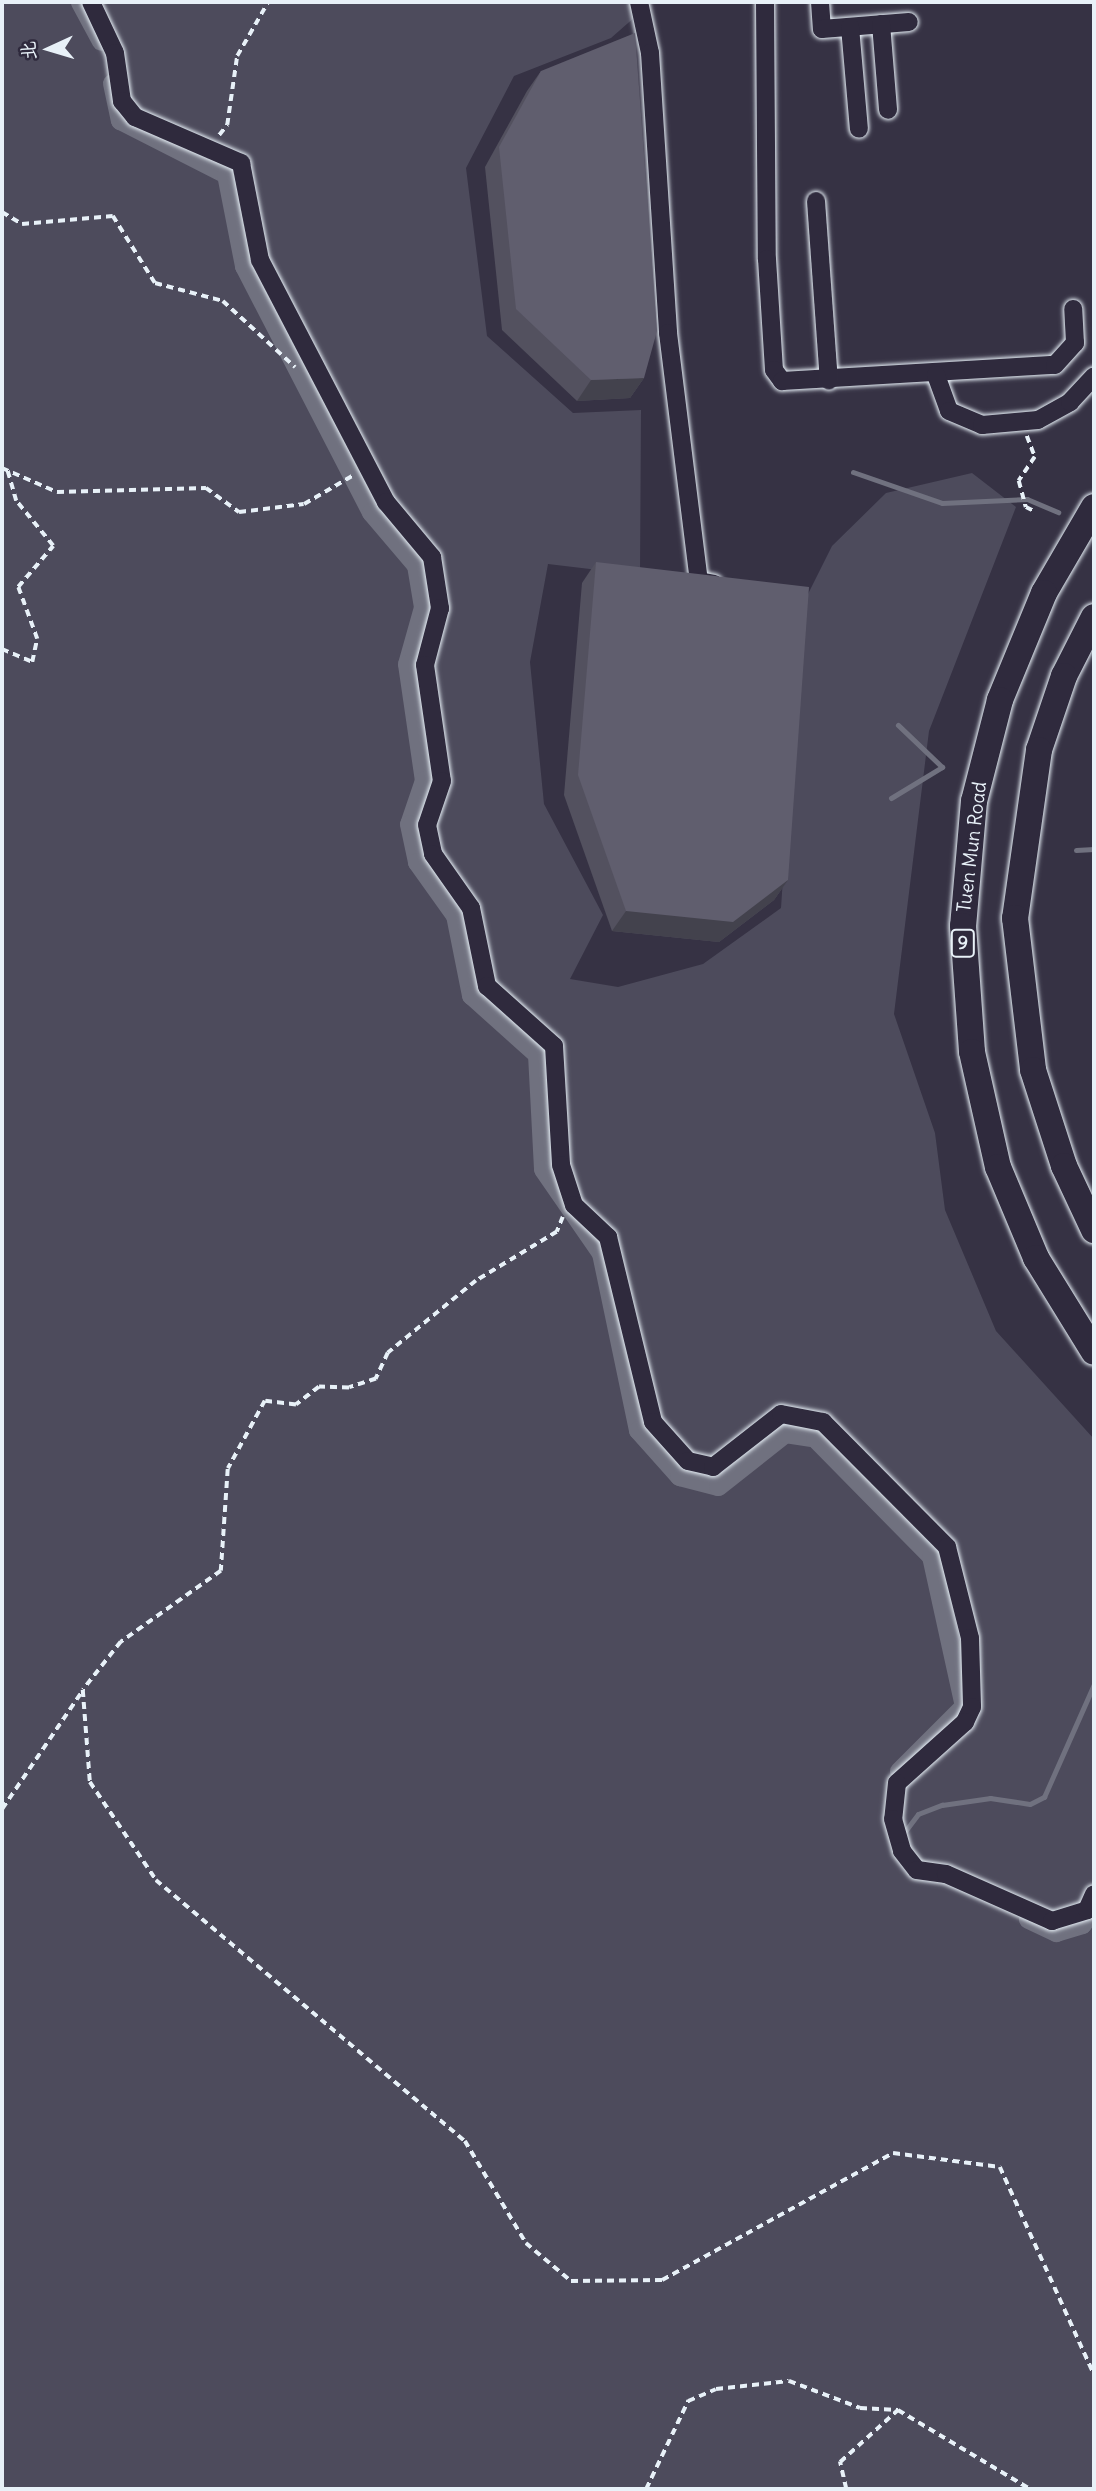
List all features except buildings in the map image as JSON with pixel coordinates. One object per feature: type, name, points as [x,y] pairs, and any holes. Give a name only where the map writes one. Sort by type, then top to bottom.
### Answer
[{"type":"highway","name":"Tuen Mun Road","points":[[1094,507],[1044,593],[1000,700],[974,801],[963,926],[972,1052],[998,1167],[1036,1258],[1094,1352]]},
{"type":"highway","points":[[1094,617],[1064,676],[1040,750],[1015,918],[1033,1070],[1064,1166],[1094,1230]]},
{"type":"lane","points":[[91,2],[115,53],[122,101],[135,117],[211,145],[241,163],[260,260],[386,502],[432,557],[440,608],[425,666],[442,781],[427,825],[433,854],[471,908],[487,986],[554,1045],[561,1165],[574,1206],[608,1237],[653,1422],[688,1461],[713,1467],[781,1414],[823,1422],[947,1547],[970,1638],[972,1707],[965,1722],[897,1783],[892,1819],[902,1851],[917,1870],[946,1874],[1052,1921],[1087,1910],[1094,1894]]},
{"type":"lane","points":[[639,2],[650,53],[668,333],[699,582],[738,587]]},
{"type":"lane","points":[[765,2],[764,171],[774,370],[793,385],[829,382],[873,387],[936,375],[1055,365],[1076,343],[1073,309]]},
{"type":"lane","points":[[820,2],[822,29],[909,22]]},
{"type":"lane","points":[[881,24],[888,110]]},
{"type":"lane","points":[[850,27],[859,129]]},
{"type":"lane","points":[[816,201],[829,382]]},
{"type":"lane","points":[[936,375],[949,411],[982,425],[1038,420],[1070,402],[1094,376]]},
{"type":"path","points":[[211,145],[227,125],[237,56],[268,2]]},
{"type":"path","points":[[2,212],[22,224],[113,216],[155,283],[223,301],[289,362]]},
{"type":"path","points":[[1024,429],[1035,457],[1018,481],[1027,500],[1026,507],[1034,511]]},
{"type":"path","points":[[4,469],[57,492],[206,488],[239,512],[304,504],[345,480]]},
{"type":"path","points":[[2,649],[32,662],[37,639],[18,587],[53,546],[16,501],[4,469]]},
{"type":"path","points":[[2,1809],[83,1690],[121,1642],[221,1571],[228,1469],[265,1401],[296,1405],[319,1387],[349,1388],[376,1379],[388,1353],[476,1281],[556,1232],[562,1217]]},
{"type":"path","points":[[83,1690],[90,1782],[156,1880],[465,2141],[526,2243],[571,2281],[662,2280],[894,2153],[1000,2167],[1094,2374]]},
{"type":"path","points":[[646,2489],[688,2401],[716,2389],[789,2381],[860,2408],[898,2410],[1030,2489]]},
{"type":"path","points":[[846,2489],[841,2462],[898,2410]]},
{"type":"shaded area","points":[[2,2],[652,2],[611,38],[514,76],[466,168],[487,336],[573,413],[641,410],[640,575],[548,564],[530,662],[544,804],[603,915],[570,979],[618,987],[703,964],[781,908],[801,608],[832,546],[886,493],[972,473],[1016,507],[929,731],[894,1014],[935,1133],[945,1210],[996,1331],[1094,1439],[1094,2489],[2,2489]]},
{"type":"waterway","points":[[80,2],[101,41]]},
{"type":"waterway","points":[[112,83],[120,120],[226,174],[244,266],[371,512],[416,565],[423,607],[407,664],[424,780],[409,824],[417,862],[455,915],[471,995],[537,1054],[543,1169],[601,1253],[638,1430],[679,1476],[718,1486],[785,1433],[815,1438],[931,1556],[964,1706],[899,1771]]},
{"type":"waterway","points":[[853,472],[942,503],[1027,499],[1058,512]]},
{"type":"waterway","points":[[891,798],[942,767],[898,725]]},
{"type":"waterway","points":[[1076,850],[1094,849]]},
{"type":"waterway","points":[[903,1834],[918,1814],[942,1805],[990,1798],[1030,1804],[1044,1797],[1094,1684]]},
{"type":"waterway","points":[[1028,1919],[1056,1932],[1082,1924],[1094,1907]]}]
